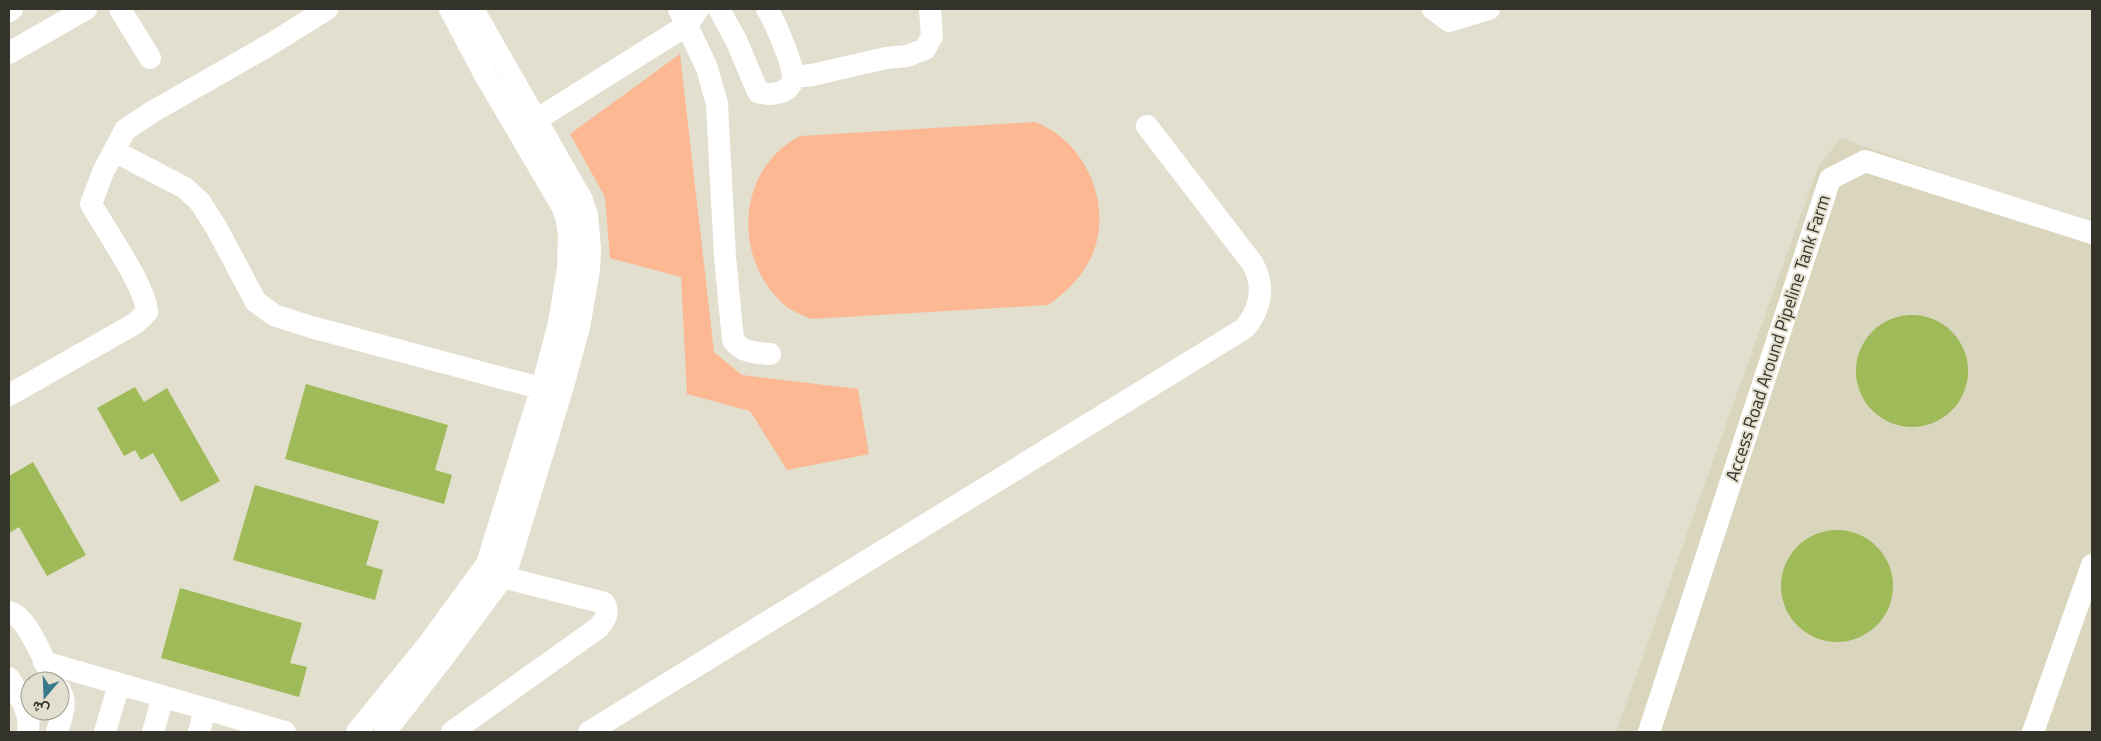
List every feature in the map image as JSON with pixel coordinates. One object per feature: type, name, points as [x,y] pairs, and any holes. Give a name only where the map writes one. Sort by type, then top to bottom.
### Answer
[{"type":"street","points":[[9,53],[86,9]]},
{"type":"street","points":[[120,9],[150,58]]},
{"type":"street","points":[[9,395],[136,323],[147,312],[146,302],[138,286],[91,204],[103,172],[125,130],[145,116],[271,44],[327,9]]},
{"type":"street","points":[[385,732],[449,651],[506,573],[551,391],[559,322],[568,268],[567,220],[555,192],[485,75],[450,9]]},
{"type":"street","points":[[356,732],[427,646],[487,564],[551,391],[579,327],[589,270],[589,233],[587,215],[582,200],[473,9]]},
{"type":"street","points":[[688,14],[708,23],[724,11],[758,92],[769,95],[780,92],[790,85],[793,77],[788,56],[767,9]]},
{"type":"street","points":[[793,77],[812,75],[886,58],[907,56],[925,49],[932,36],[930,9]]},
{"type":"street","points":[[1433,9],[1449,21],[1489,9]]},
{"type":"street","points":[[536,120],[688,14]]},
{"type":"street","points":[[688,14],[714,89],[717,104],[725,257],[733,340],[737,346],[745,350],[770,354]]},
{"type":"street","points":[[589,732],[1245,328],[1252,319],[1260,299],[1261,285],[1254,264],[1147,126]]},
{"type":"street","points":[[114,151],[184,188],[200,202],[216,227],[252,296],[256,302],[274,315],[311,327],[551,391]]},
{"type":"street","name":"Access Road Around Pipeline Tank Farm","points":[[1649,732],[1830,179],[1865,161],[2092,233]]},
{"type":"street","points":[[2033,732],[2092,565]]},
{"type":"street","points":[[452,732],[598,628],[606,617],[607,608],[604,602],[503,577]]},
{"type":"street","points":[[9,612],[14,613],[23,621],[49,671]]},
{"type":"street","points":[[70,675],[119,684],[163,696],[205,709],[248,727],[285,732]]},
{"type":"street","points":[[9,678],[26,708],[29,720],[28,732]]},
{"type":"street","points":[[105,732],[119,684]]},
{"type":"street","points":[[153,732],[163,696]]},
{"type":"street","points":[[198,732],[205,709]]},
{"type":"shaded area","points":[[680,54],[714,352],[742,375],[858,389],[869,454],[787,470],[750,411],[687,394],[681,277],[610,258],[605,197],[570,134]]},
{"type":"shaded area","points":[[1035,122],[1054,131],[1070,145],[1083,162],[1092,181],[1098,201],[1099,223],[1096,243],[1088,263],[1071,286],[1048,305],[811,319],[787,307],[771,291],[759,272],[752,251],[748,229],[750,207],[755,186],[766,166],[781,149],[800,136]]},
{"type":"shaded area","points":[[1841,138],[2092,225],[2092,732],[1616,732],[1818,167]]},
{"type":"building","points":[[1912,315],[1933,319],[1952,331],[1964,350],[1968,371],[1964,392],[1952,411],[1933,423],[1912,427],[1891,423],[1872,411],[1860,392],[1856,371],[1860,350],[1872,331],[1891,319]]},
{"type":"building","points":[[306,384],[448,425],[435,470],[452,475],[444,504],[285,459]]},
{"type":"building","points":[[135,387],[144,402],[167,388],[220,481],[181,502],[153,453],[141,460],[135,450],[124,456],[97,408]]},
{"type":"building","points":[[33,462],[86,555],[47,576],[19,527],[9,533],[9,476]]},
{"type":"building","points":[[255,485],[379,521],[366,565],[383,570],[375,600],[233,560]]},
{"type":"building","points":[[1837,530],[1858,535],[1876,547],[1888,565],[1893,586],[1888,607],[1876,625],[1858,637],[1837,642],[1816,637],[1798,625],[1786,607],[1781,586],[1786,565],[1798,547],[1816,535]]},
{"type":"building","points":[[180,588],[302,623],[290,663],[307,667],[299,697],[161,658]]}]
